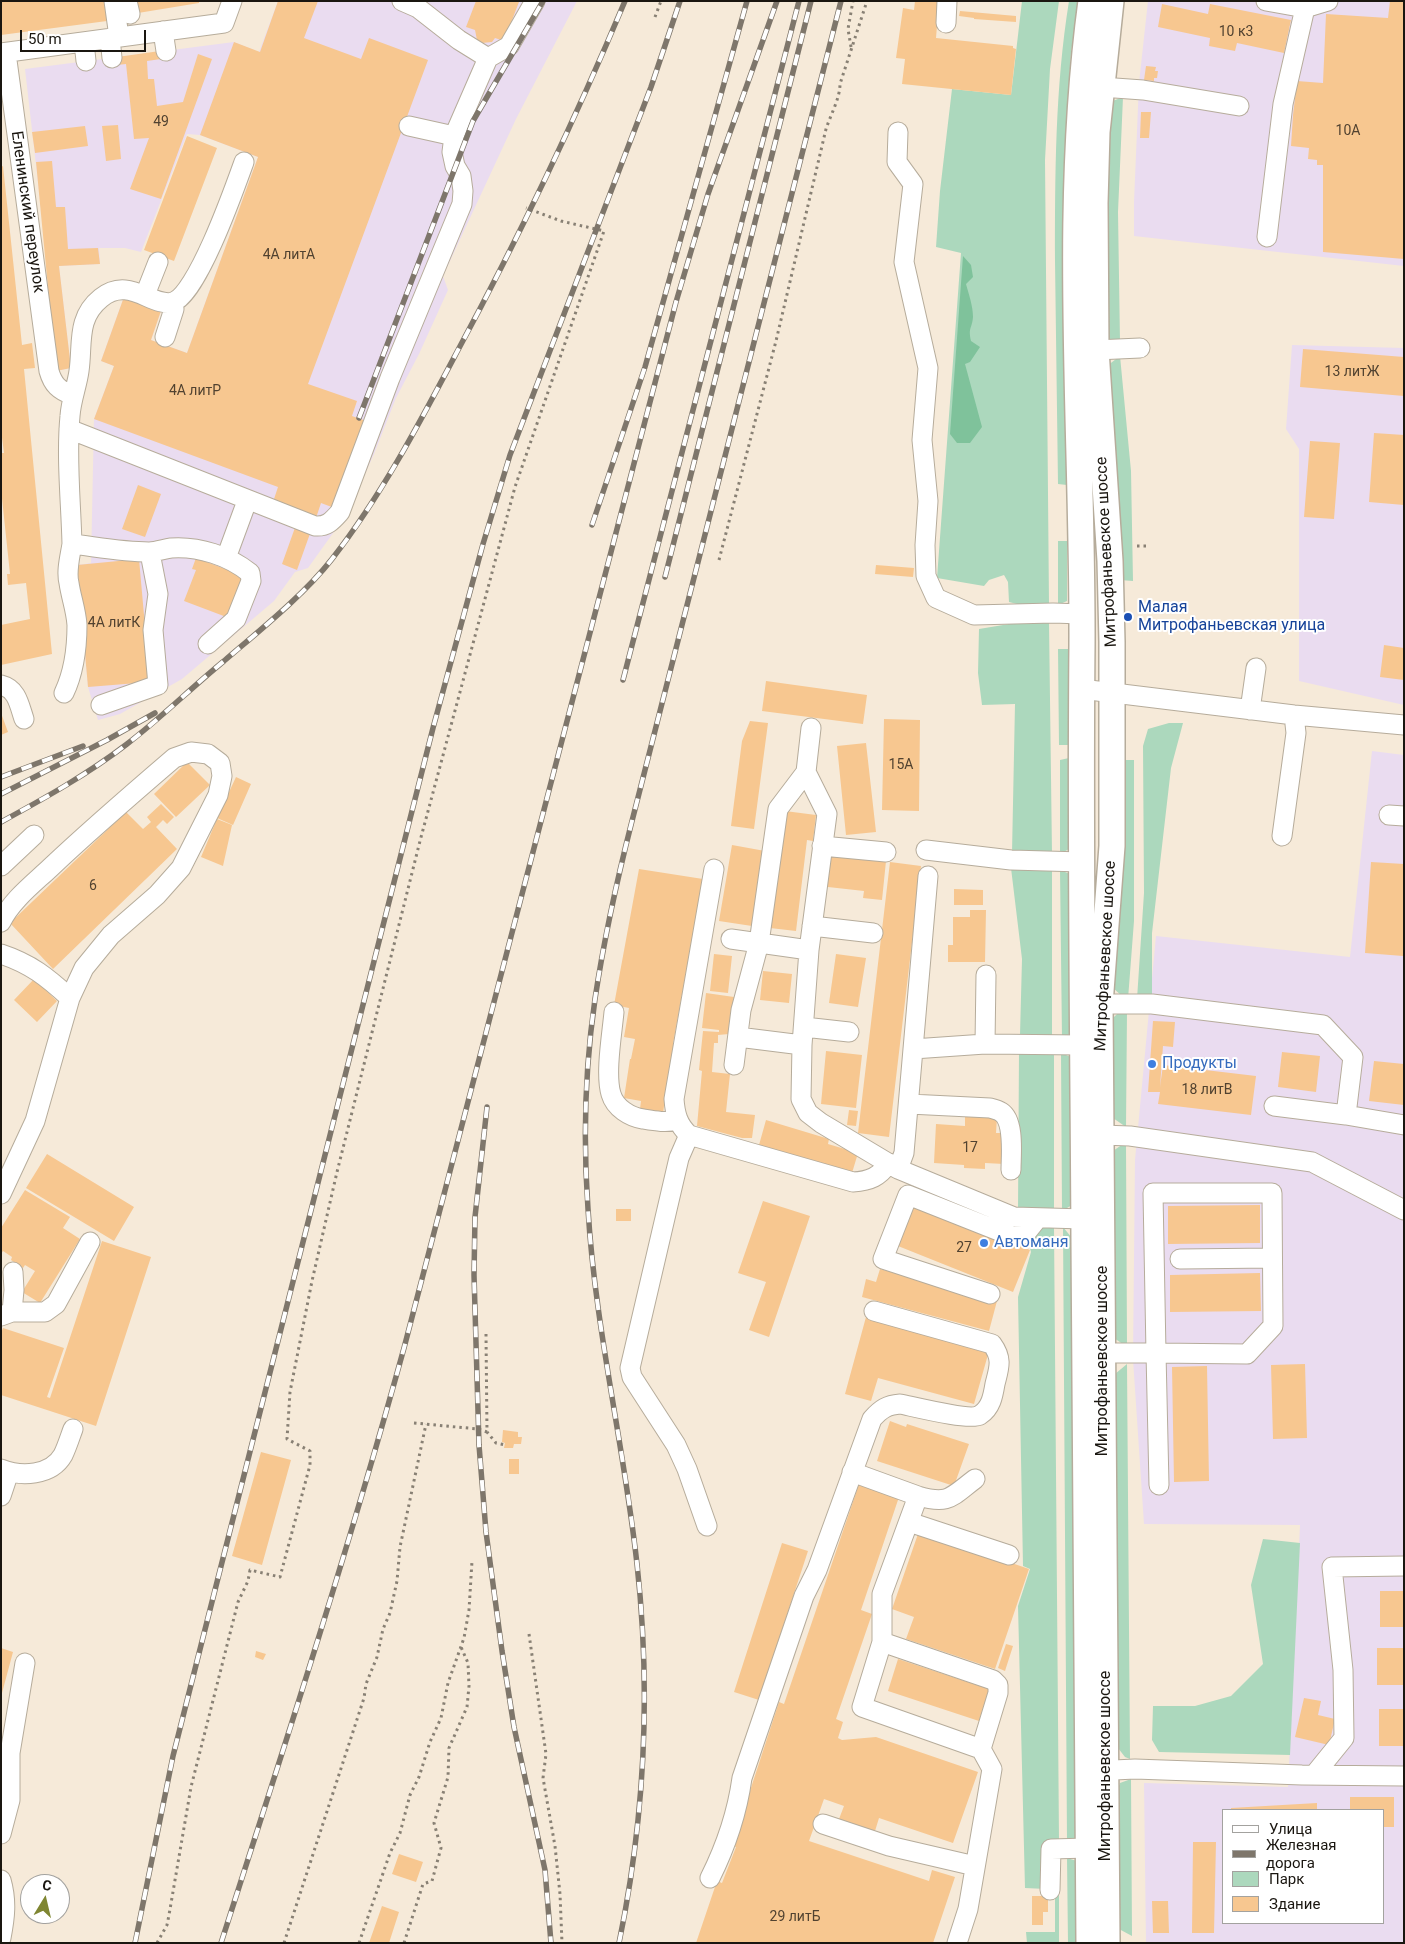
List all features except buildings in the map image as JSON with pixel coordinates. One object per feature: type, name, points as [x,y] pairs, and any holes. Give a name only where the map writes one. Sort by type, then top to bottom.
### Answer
[{"type":"main road","name":"Митрофаньевское шоссе","points":[[1091,1],[1081,85],[1076,186],[1076,412],[1082,614],[1084,1219],[1097,1771],[1107,1943]]},
{"type":"main road","name":"Митрофаньевское шоссе","points":[[1089,1943],[1088,1848],[1097,1771],[1103,1353],[1100,1004],[1112,846],[1110,561],[1096,350],[1095,203],[1097,132],[1111,1]]},
{"type":"street","points":[[112,58],[114,1]]},
{"type":"street","points":[[4,53],[224,23],[232,1]]},
{"type":"street","points":[[402,1],[418,8],[458,40],[488,58]]},
{"type":"street","points":[[69,430],[315,526],[324,526],[332,521],[340,512],[390,378],[462,204],[461,176],[455,166],[452,152],[454,136],[488,58],[509,46],[535,1]]},
{"type":"street","points":[[946,23],[947,1]]},
{"type":"street","points":[[1266,1],[1305,8],[1328,1]]},
{"type":"street","points":[[1267,238],[1283,104],[1305,8]]},
{"type":"street","points":[[163,31],[166,51]]},
{"type":"street","points":[[84,42],[86,61]]},
{"type":"street","name":"Еленинский переулок","points":[[4,53],[49,371],[52,382],[60,390],[72,395]]},
{"type":"street","points":[[1101,87],[1143,90],[1239,106]]},
{"type":"street","points":[[409,126],[454,136]]},
{"type":"street","points":[[898,132],[897,162],[913,184],[904,262],[928,368],[922,440],[928,501],[924,545],[926,576],[936,598],[974,615],[1082,614]]},
{"type":"street","points":[[64,692],[71,678],[77,625],[74,602],[68,581],[72,544],[69,430],[72,395],[79,373],[81,329],[91,309],[102,297],[116,290],[130,290],[163,302],[173,302],[181,296],[193,280],[215,239],[244,162]]},
{"type":"street","points":[[144,295],[158,262]]},
{"type":"street","points":[[165,337],[174,309],[173,302]]},
{"type":"street","points":[[1096,350],[1140,348]]},
{"type":"street","points":[[226,558],[247,501]]},
{"type":"street","points":[[72,544],[150,552],[170,548],[195,548],[226,558],[250,573],[251,581],[236,619],[208,644]]},
{"type":"street","points":[[101,705],[158,685],[154,630],[158,594],[150,552]]},
{"type":"street","points":[[1250,710],[1256,668]]},
{"type":"street","points":[[1,685],[11,688],[16,695],[24,719]]},
{"type":"street","points":[[1081,689],[1250,710],[1404,726]]},
{"type":"street","points":[[1282,836],[1296,733],[1294,715]]},
{"type":"street","points":[[734,1065],[741,1010],[759,943],[778,809],[806,772],[812,728]]},
{"type":"street","points":[[1,922],[6,911],[37,880],[87,833],[174,758],[191,752],[208,754],[220,763],[222,776],[218,795],[181,868],[157,895],[111,935],[84,968],[70,998],[35,1121],[1,1194]]},
{"type":"street","points":[[806,772],[827,814],[809,950],[803,1036],[801,1099],[808,1113],[821,1123],[894,1166],[1014,1217],[1084,1219]]},
{"type":"street","points":[[1,866],[34,835]]},
{"type":"street","points":[[822,846],[886,852]]},
{"type":"street","points":[[926,850],[1011,860],[1082,862]]},
{"type":"street","points":[[707,1526],[687,1469],[676,1445],[632,1378],[630,1368],[679,1158],[684,1128],[674,1112],[674,1099],[714,869]]},
{"type":"street","points":[[614,1012],[609,1081],[611,1096],[626,1113],[637,1118],[668,1123],[853,1182],[864,1182],[869,1186],[882,1173],[894,1166],[904,1153],[928,876]]},
{"type":"street","points":[[812,926],[873,933]]},
{"type":"street","points":[[731,939],[809,950]]},
{"type":"street","points":[[1,954],[22,961],[46,976],[70,998]]},
{"type":"street","points":[[985,1044],[986,975]]},
{"type":"street","points":[[1100,1004],[1152,1004],[1323,1025],[1353,1057],[1346,1115]]},
{"type":"street","points":[[738,1037],[803,1036],[849,1032]]},
{"type":"street","points":[[913,1049],[924,1050],[985,1044],[1082,1045]]},
{"type":"street","points":[[909,1104],[990,1108],[1000,1111],[1006,1117],[1011,1127],[1011,1170]]},
{"type":"street","points":[[1274,1106],[1346,1115],[1404,1125]]},
{"type":"street","points":[[1101,1135],[1130,1136],[1312,1162],[1404,1210]]},
{"type":"street","points":[[1103,1353],[1156,1353],[1246,1354],[1273,1326],[1272,1193],[1153,1193],[1156,1353],[1159,1485]]},
{"type":"street","points":[[990,1294],[884,1259],[908,1195],[1014,1237],[1026,1233],[1038,1218]]},
{"type":"street","points":[[13,1272],[14,1290],[7,1314],[45,1312],[56,1304],[90,1242]]},
{"type":"street","points":[[1180,1260],[1272,1258]]},
{"type":"street","points":[[710,1878],[732,1828],[739,1802],[742,1778],[804,1596],[817,1570],[872,1419],[880,1410],[890,1405],[900,1404],[967,1417],[979,1416],[987,1409],[992,1399],[1000,1363],[998,1353],[992,1344],[874,1311]]},
{"type":"street","points":[[1,1496],[5,1470],[30,1474],[50,1468],[62,1456],[73,1428]]},
{"type":"street","points":[[852,1472],[935,1501],[944,1500],[975,1479]]},
{"type":"street","points":[[918,1496],[882,1594],[882,1642],[862,1707],[981,1749],[992,1768],[968,1909],[957,1943]]},
{"type":"street","points":[[909,1522],[1009,1555]]},
{"type":"street","points":[[1314,1775],[1344,1738],[1343,1670],[1332,1567],[1404,1566]]},
{"type":"street","points":[[882,1642],[993,1680],[998,1685],[998,1693],[981,1749]]},
{"type":"street","points":[[1,1834],[10,1800],[6,1752],[25,1663]]},
{"type":"street","points":[[1097,1771],[1137,1769],[1404,1776]]},
{"type":"street","points":[[823,1824],[889,1846],[975,1866]]},
{"type":"street","points":[[1050,1890],[1050,1850],[1088,1848]]},
{"type":"street","points":[[1,1880],[6,1895],[6,1911],[1,1938]]},
{"type":"path","points":[[655,17],[661,1]]},
{"type":"path","points":[[851,47],[848,29],[853,1]]},
{"type":"path","points":[[719,560],[776,341],[826,129],[835,101],[840,94],[840,84],[867,1]]},
{"type":"path","points":[[157,1943],[170,1915],[191,1787],[238,1602],[248,1581],[250,1570],[280,1577],[310,1465],[310,1451],[287,1439],[290,1392],[312,1281],[337,1172],[420,840],[515,487],[604,231],[574,225],[526,208]]},
{"type":"path","points":[[1137,546],[1149,546]]},
{"type":"path","points":[[486,1334],[487,1432]]},
{"type":"path","points":[[414,1422],[481,1429],[487,1432],[494,1442],[505,1445]]},
{"type":"path","points":[[284,1943],[364,1698],[366,1684],[377,1657],[383,1628],[390,1613],[397,1581],[400,1547],[403,1540],[406,1515],[414,1486],[426,1424]]},
{"type":"path","points":[[359,1943],[390,1853],[400,1833],[410,1795],[441,1718],[448,1683],[470,1610],[472,1561]]},
{"type":"path","points":[[529,1634],[546,1754],[543,1778],[555,1846],[560,1894],[562,1943]]},
{"type":"path","points":[[404,1943],[423,1884],[432,1881],[442,1848],[434,1823],[448,1777],[448,1748],[467,1707],[469,1686],[468,1663],[460,1646]]},
{"type":"shaded area","points":[[278,1],[577,1],[516,119],[443,276],[448,290],[419,354],[396,398],[374,454],[346,515],[308,568],[295,572],[274,601],[182,679],[120,714],[98,720],[88,687],[77,565],[91,563],[94,419],[114,366],[101,361],[125,294],[162,308],[151,340],[187,353],[258,157],[200,135],[187,134],[141,252],[125,248],[99,248],[100,264],[59,266],[71,368],[56,371],[46,252],[25,69],[234,42],[259,52]]},
{"type":"shaded area","points":[[1148,1],[1404,1],[1404,266],[1134,236],[1139,83]]},
{"type":"shaded area","points":[[1292,345],[1404,348],[1404,705],[1299,681],[1299,449],[1286,429]]},
{"type":"shaded area","points":[[1372,751],[1404,755],[1404,1943],[1146,1943],[1144,1783],[1288,1787],[1300,1525],[1144,1524],[1133,1359],[1135,1160],[1156,936],[1350,957]]},
{"type":"green space","points":[[1022,1],[1059,1],[1050,69],[1045,160],[1049,605],[1021,605],[1009,602],[1008,582],[1004,575],[989,580],[984,586],[937,578],[961,253],[936,247],[940,191],[952,89],[1011,95]]},
{"type":"green space","points":[[1069,1],[1079,1],[1071,52],[1065,149],[1067,485],[1058,484],[1055,228],[1058,99]]},
{"type":"green space","points":[[1123,97],[1118,212],[1120,342],[1106,340],[1106,218],[1110,102]]},
{"type":"green space","points":[[963,256],[971,265],[973,277],[966,284],[973,313],[970,336],[971,341],[980,347],[970,362],[965,364],[982,427],[970,443],[957,443],[950,434]]},
{"type":"green space","points":[[1120,356],[1131,471],[1133,581],[1120,580],[1107,366]]},
{"type":"green space","points":[[1058,541],[1067,541],[1067,601],[1058,605]]},
{"type":"green space","points":[[1021,622],[1049,622],[1052,854],[1012,853],[1015,704],[982,705],[978,673],[979,629]]},
{"type":"green space","points":[[1058,649],[1068,649],[1069,745],[1059,745]]},
{"type":"green space","points":[[1169,723],[1183,723],[1171,768],[1152,933],[1152,1000],[1137,999],[1144,893],[1143,746],[1148,729]]},
{"type":"green space","points":[[1069,758],[1069,849],[1060,854],[1060,760]]},
{"type":"green space","points":[[1122,760],[1134,760],[1134,921],[1128,999],[1112,987]]},
{"type":"green space","points":[[1011,868],[1052,869],[1052,1039],[1022,1039],[1020,1035],[1022,959]]},
{"type":"green space","points":[[1060,870],[1070,874],[1071,1033],[1062,1039]]},
{"type":"green space","points":[[1127,1012],[1126,1127],[1113,1118],[1112,1019],[1117,1014]]},
{"type":"green space","points":[[1019,1052],[1054,1053],[1054,1212],[1018,1211]]},
{"type":"green space","points":[[1061,1053],[1071,1057],[1072,1205],[1062,1211]]},
{"type":"green space","points":[[1126,1144],[1127,1347],[1114,1338],[1113,1151]]},
{"type":"green space","points":[[1043,1227],[1054,1227],[1059,1841],[1045,1841],[1046,1889],[1025,1888],[1018,1606],[1030,1569],[1023,1566],[1018,1297],[1031,1252],[1028,1241]]},
{"type":"green space","points":[[1063,1227],[1072,1238],[1077,1837],[1067,1841]]},
{"type":"green space","points":[[1127,1364],[1130,1759],[1125,1757],[1118,1748],[1115,1374]]},
{"type":"green space","points":[[1263,1539],[1300,1543],[1290,1755],[1159,1752],[1152,1740],[1153,1706],[1195,1706],[1231,1696],[1263,1664],[1251,1585]]},
{"type":"green space","points":[[1131,1779],[1132,1936],[1119,1929],[1118,1788],[1120,1783]]},
{"type":"green space","points":[[1067,1858],[1077,1861],[1078,1943],[1068,1943]]},
{"type":"green space","points":[[1055,1864],[1059,1864],[1059,1943],[1027,1943],[1026,1932],[1055,1932]]},
{"type":"railway","points":[[359,418],[473,121],[543,1]]},
{"type":"railway","points":[[1,822],[82,776],[140,734],[281,612],[332,559],[350,535],[400,458],[481,307],[566,134],[625,1]]},
{"type":"railway","points":[[135,1943],[173,1756],[433,728],[483,544],[510,455],[651,87],[680,1]]},
{"type":"railway","points":[[592,525],[645,367],[747,1]]},
{"type":"railway","points":[[221,1943],[339,1572],[404,1348],[676,302],[708,194],[777,1]]},
{"type":"railway","points":[[623,680],[799,1]]},
{"type":"railway","points":[[665,577],[811,1]]},
{"type":"railway","points":[[619,1943],[628,1896],[640,1801],[643,1754],[644,1659],[637,1564],[597,1298],[586,1183],[587,1077],[592,1025],[607,932],[626,843],[841,1]]},
{"type":"railway","points":[[1,794],[107,740],[155,713]]},
{"type":"railway","points":[[1,777],[83,746]]},
{"type":"railway","points":[[487,1107],[475,1217],[474,1275],[479,1445],[486,1532],[502,1651],[514,1727],[545,1870],[551,1943]]},
{"type":"place","name":"Малая Митрофаньевская улица","points":[[1128,617]]},
{"type":"place","name":"Продукты","points":[[1152,1064]]},
{"type":"place","name":"Автоманя","points":[[984,1243]]}]
